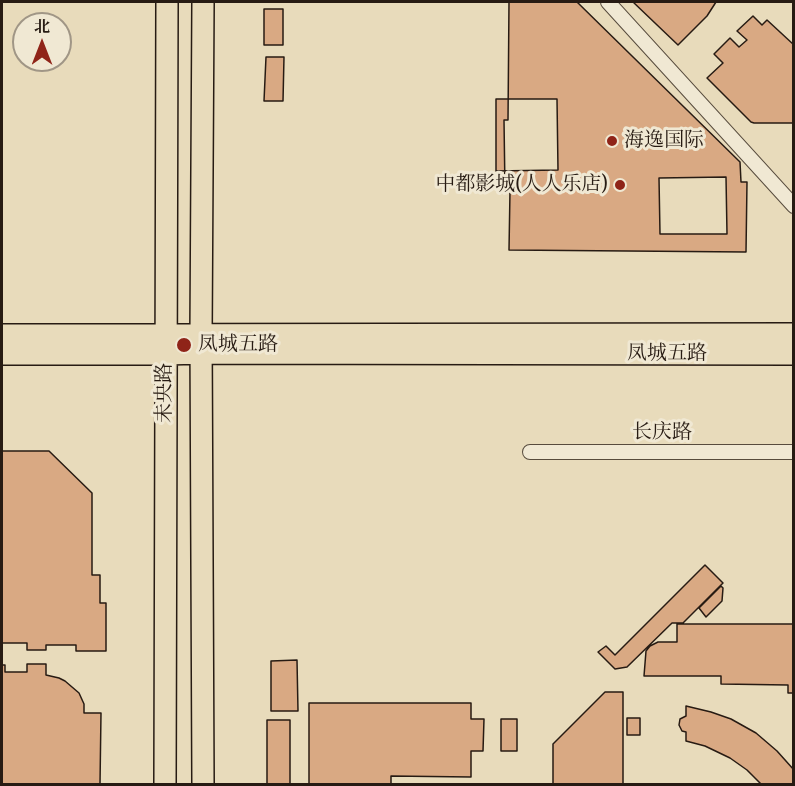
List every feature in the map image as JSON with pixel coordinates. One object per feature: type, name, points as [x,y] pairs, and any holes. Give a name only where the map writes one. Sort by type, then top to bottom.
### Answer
[{"type":"main road","name":"未央路","points":[[165,784],[167,2]]},
{"type":"main road","name":"未央路","points":[[203,2],[203,784]]},
{"type":"main road","name":"凤城五路","points":[[2,335],[202,344],[794,334]]},
{"type":"main road","name":"凤城五路","points":[[2,354],[166,344]]},
{"type":"main road","name":"凤城五路","points":[[202,344],[794,354]]},
{"type":"street","points":[[608,2],[794,206]]},
{"type":"street","name":"长庆路","points":[[530,452],[794,452]]},
{"type":"building","name":"海逸国际","points":[[509,2],[577,2],[740,162],[741,182],[747,182],[746,252],[509,250],[510,191],[505,191],[504,120],[508,120]]},
{"type":"building","points":[[633,2],[716,2],[707,16],[678,45]]},
{"type":"building","points":[[264,9],[283,9],[283,45],[264,45]]},
{"type":"building","points":[[753,16],[762,25],[767,20],[794,45],[794,123],[751,122],[707,78],[723,63],[714,54],[730,38],[739,47],[747,40],[737,31]]},
{"type":"building","points":[[266,57],[284,57],[283,101],[264,101]]},
{"type":"building","points":[[496,99],[557,99],[558,170],[496,171]]},
{"type":"building","points":[[726,177],[727,234],[660,234],[659,178]]},
{"type":"building","points":[[2,451],[49,451],[92,493],[92,575],[100,575],[100,603],[106,603],[106,651],[76,651],[76,645],[46,645],[46,650],[27,650],[27,643],[2,643]]},
{"type":"building","points":[[705,565],[723,583],[683,623],[672,623],[627,667],[615,669],[598,652],[606,646],[615,655]]},
{"type":"building","points":[[721,586],[723,588],[722,601],[706,617],[699,608]]},
{"type":"building","points":[[677,624],[794,624],[794,693],[788,693],[788,685],[721,684],[721,676],[644,676],[646,651],[658,642],[677,642]]},
{"type":"building","points":[[297,660],[298,711],[271,711],[271,661]]},
{"type":"building","points":[[27,664],[46,664],[46,675],[65,681],[79,693],[84,704],[84,713],[101,713],[100,784],[2,784],[2,665],[5,665],[5,672],[27,672]]},
{"type":"building","points":[[605,692],[623,692],[623,784],[553,784],[553,744]]},
{"type":"building","points":[[309,703],[471,703],[471,719],[484,719],[483,751],[471,751],[471,777],[391,776],[391,784],[309,784]]},
{"type":"building","points":[[686,706],[731,719],[756,733],[794,770],[794,784],[761,784],[730,758],[705,746],[686,741],[686,732],[682,731],[679,725],[680,719],[686,716]]},
{"type":"building","points":[[627,718],[640,718],[640,735],[627,735]]},
{"type":"building","points":[[501,719],[517,719],[517,751],[501,751]]},
{"type":"building","points":[[267,720],[290,720],[290,784],[267,784]]},
{"type":"place","name":"海逸国际","points":[[612,141]]},
{"type":"place","name":"中都影城(人人乐店)","points":[[620,185]]},
{"type":"place","name":"凤城五路","points":[[184,345]]}]
